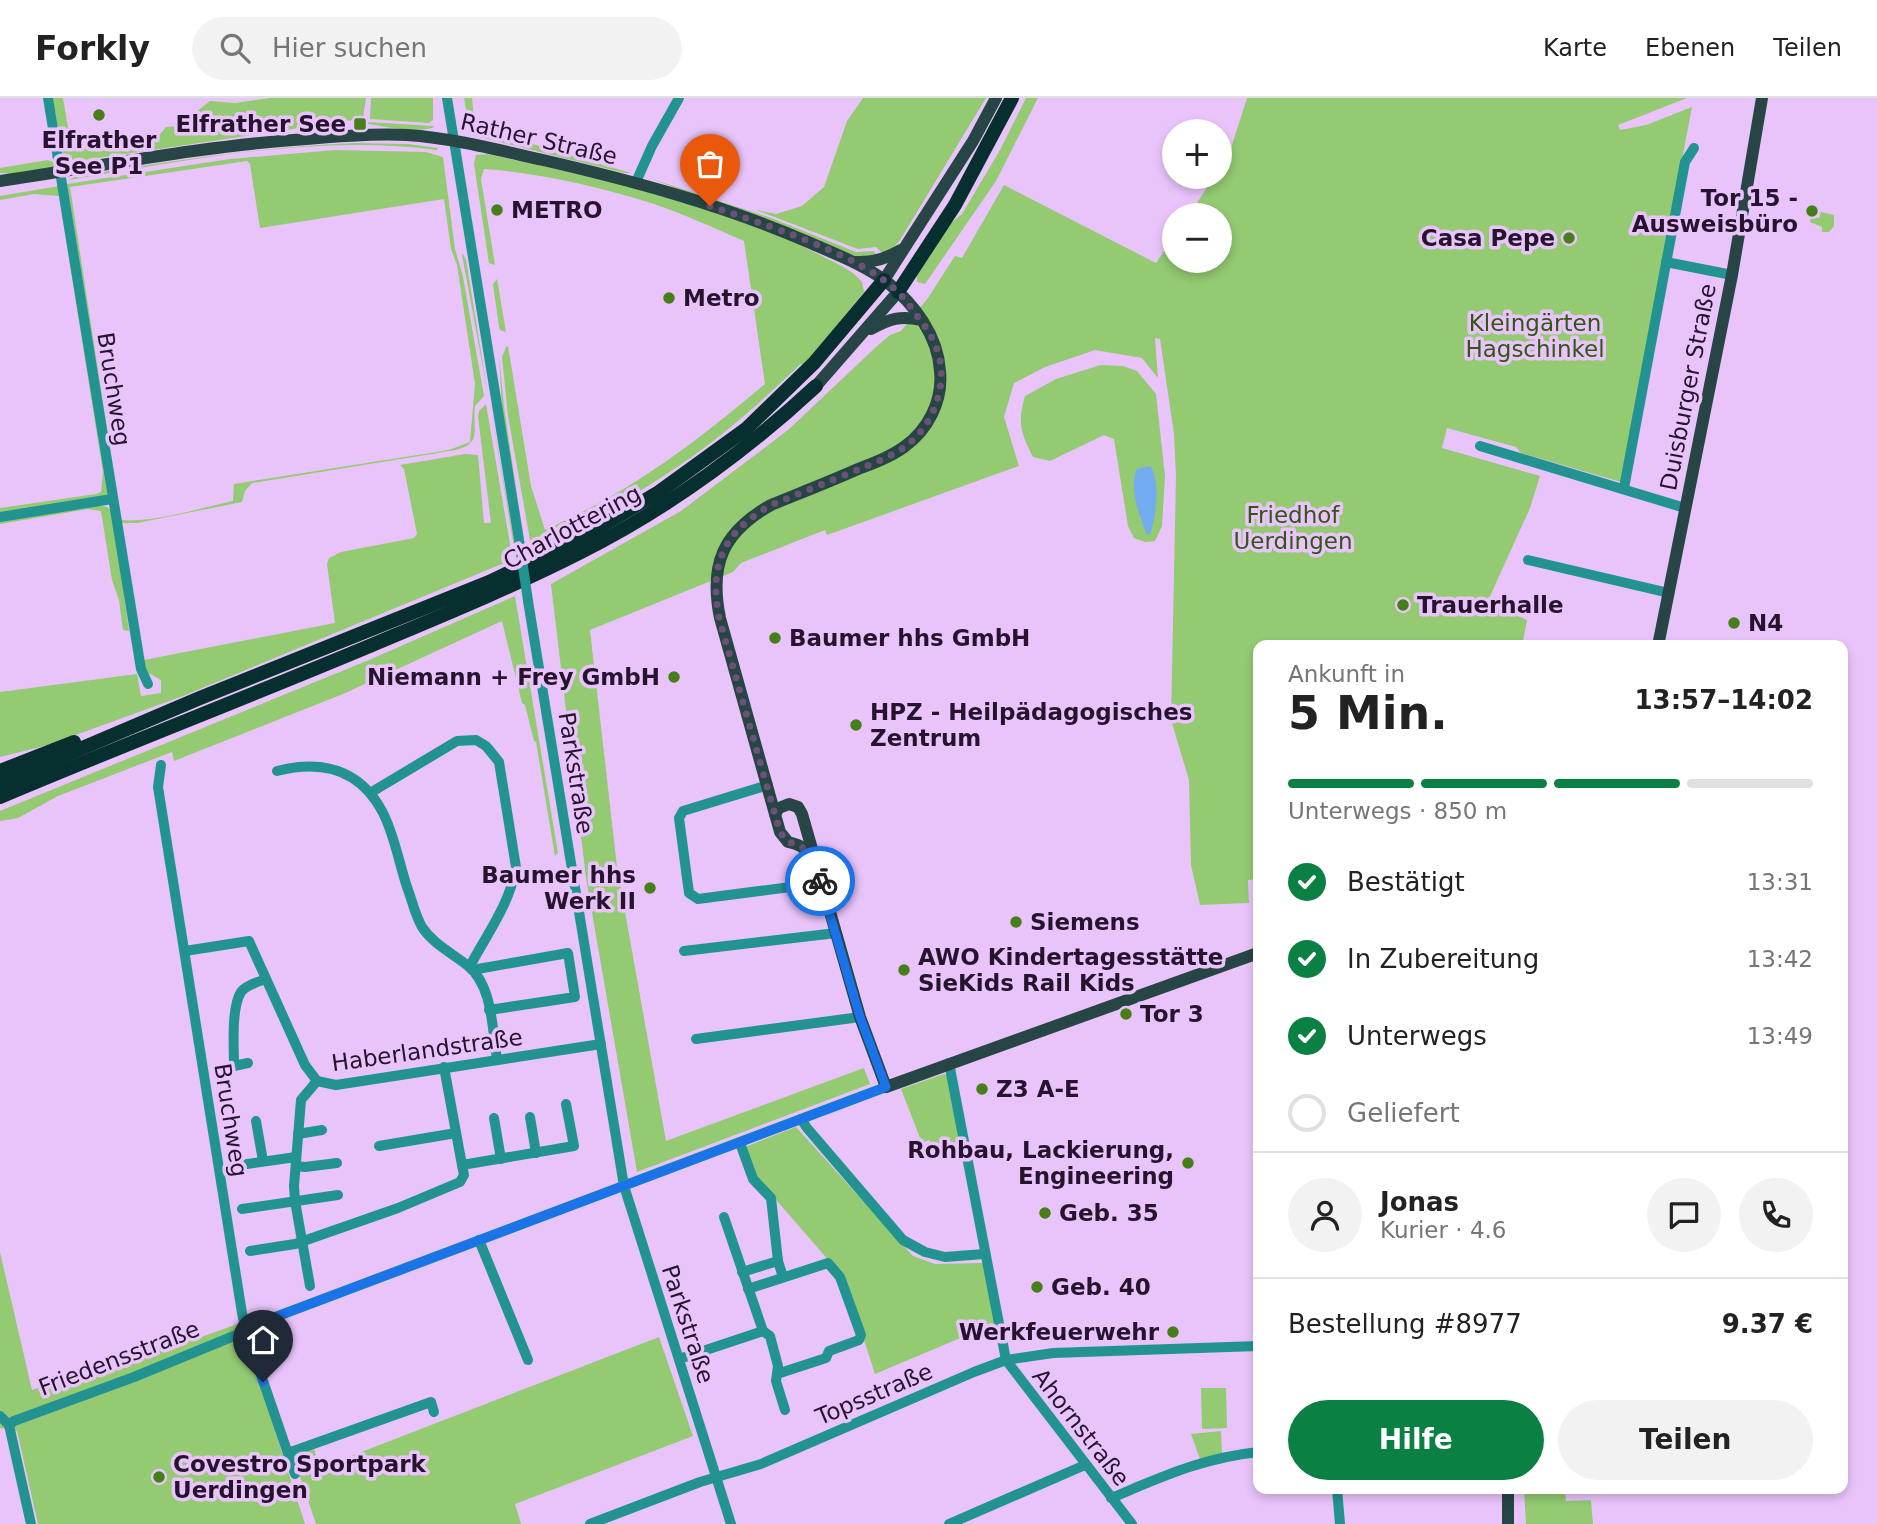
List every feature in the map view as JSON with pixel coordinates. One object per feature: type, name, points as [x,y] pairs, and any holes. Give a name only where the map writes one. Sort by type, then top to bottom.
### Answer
[{"type":"highway","name":"Charlottering","points":[[898,292],[955,205],[1012,98]]},
{"type":"highway","name":"Charlottering","points":[[0,783],[200,698],[489,582],[576,541],[659,492],[746,429],[814,363],[884,280]]},
{"type":"highway","name":"Charlottering","points":[[0,797],[481,599],[582,552],[666,503],[713,471],[816,386]]},
{"type":"highway","points":[[0,771],[53,749],[200,698]]},
{"type":"highway","points":[[0,763],[53,749]]},
{"type":"highway","points":[[0,806],[24,796],[54,775]]},
{"type":"main road","name":"Charlottering","points":[[884,280],[973,141],[996,98]]},
{"type":"main road","name":"Duisburger Straße","points":[[1659,640],[1732,275],[1762,98]]},
{"type":"main road","name":"Rather Straße","points":[[0,181],[280,140],[404,135],[454,141],[670,192],[784,232],[852,261],[884,280],[898,292],[936,343],[941,376],[935,408],[917,436],[903,448],[757,513],[734,534],[719,560],[715,595],[719,618],[769,788]]},
{"type":"main road","points":[[852,261],[871,263],[892,256],[905,247]]},
{"type":"main road","name":"Charlottering","points":[[816,386],[898,292]]},
{"type":"main road","points":[[865,332],[894,318],[921,320]]},
{"type":"main road","points":[[769,788],[780,809],[780,832],[788,842],[802,845],[814,861]]},
{"type":"main road","points":[[780,809],[793,804],[798,807],[860,1017],[886,1087]]},
{"type":"main road","points":[[788,842],[801,839],[807,832]]},
{"type":"main road","name":"Friedensstraße","points":[[886,1087],[1253,955]]},
{"type":"main road","points":[[1507,1494],[1508,1524]]},
{"type":"street","name":"Bruchweg","points":[[48,98],[141,669],[148,684]]},
{"type":"street","name":"Parkstraße","points":[[447,98],[624,1186],[731,1524]]},
{"type":"street","points":[[636,182],[652,146],[679,98]]},
{"type":"street","name":"Duisburger Straße","points":[[1624,488],[1685,162],[1694,148]]},
{"type":"street","name":"Duisburger Straße","points":[[1666,262],[1732,275]]},
{"type":"street","name":"Duisburger Straße","points":[[1480,446],[1685,508]]},
{"type":"street","points":[[0,517],[112,499]]},
{"type":"street","points":[[1528,560],[1668,593]]},
{"type":"street","points":[[370,793],[457,741],[476,740],[486,746],[499,762],[516,867],[508,899],[471,968]]},
{"type":"street","name":"Bruchweg","points":[[161,765],[158,787],[246,1331],[295,1474]]},
{"type":"street","points":[[276,771],[302,765],[320,766],[339,771],[370,793],[382,811],[423,928],[444,949],[471,968],[481,981],[498,1059]]},
{"type":"street","points":[[769,788],[683,811],[679,818],[689,893],[698,899],[821,883]]},
{"type":"street","points":[[684,951],[836,933]]},
{"type":"street","points":[[185,951],[249,941],[304,1065],[317,1081]]},
{"type":"street","points":[[471,968],[568,953],[575,997],[489,1010]]},
{"type":"street","points":[[248,1063],[234,1066],[238,999],[246,987],[266,979]]},
{"type":"street","points":[[696,1039],[860,1017]]},
{"type":"street","name":"Haberlandstraße","points":[[310,1286],[295,1201],[296,1161],[301,1100],[317,1081],[336,1085],[601,1044]]},
{"type":"street","name":"Ahornstraße","points":[[949,1063],[1006,1360],[1084,1465],[1132,1524]]},
{"type":"street","points":[[250,1251],[303,1241],[398,1208],[460,1182],[464,1175],[444,1067]]},
{"type":"street","name":"Friedensstraße","points":[[9,1425],[134,1377],[262,1322],[886,1087]]},
{"type":"street","points":[[462,1165],[574,1146],[566,1104]]},
{"type":"street","points":[[530,1117],[536,1153]]},
{"type":"street","points":[[494,1118],[501,1159]]},
{"type":"street","points":[[802,1118],[807,1128],[903,1240],[925,1252],[945,1256],[984,1254]]},
{"type":"street","points":[[256,1121],[263,1161]]},
{"type":"street","points":[[298,1134],[322,1130]]},
{"type":"street","points":[[379,1146],[456,1133]]},
{"type":"street","points":[[740,1143],[753,1179],[771,1198],[778,1261],[783,1277]]},
{"type":"street","points":[[247,1164],[296,1161],[305,1167],[337,1163]]},
{"type":"street","points":[[243,1209],[338,1195]]},
{"type":"street","points":[[724,1217],[763,1331],[770,1336],[778,1366],[776,1381],[785,1410]]},
{"type":"street","points":[[479,1240],[528,1360]]},
{"type":"street","points":[[742,1272],[778,1261]]},
{"type":"street","points":[[748,1289],[828,1263],[840,1277],[861,1335],[854,1343],[830,1351],[826,1358],[777,1374]]},
{"type":"street","points":[[679,1359],[763,1331]]},
{"type":"street","name":"Topsstraße","points":[[590,1524],[716,1477],[761,1464],[1006,1360],[1053,1353],[1253,1346]]},
{"type":"street","points":[[288,1453],[431,1402],[434,1412]]},
{"type":"street","points":[[0,1416],[9,1425],[30,1524]]},
{"type":"street","points":[[1111,1498],[1190,1465],[1253,1453]]},
{"type":"street","points":[[949,1524],[1084,1465]]},
{"type":"street","points":[[1337,1494],[1340,1524]]},
{"type":"green space","points":[[53,98],[63,98],[72,151],[136,140],[135,132],[157,138],[166,127],[178,126],[210,101],[235,103],[271,98],[366,98],[363,118],[360,119],[71,162],[63,157]]},
{"type":"green space","points":[[371,98],[433,98],[433,120],[429,123],[370,119]]},
{"type":"green space","points":[[464,98],[472,98],[475,129],[468,124]]},
{"type":"green space","points":[[863,98],[986,98],[900,240],[884,255],[876,247],[858,249],[756,210],[776,214],[802,206],[824,187],[847,121]]},
{"type":"green space","points":[[1026,98],[1038,98],[996,181],[925,284],[917,282],[917,276],[951,223],[962,214],[1000,150]]},
{"type":"green space","points":[[1247,98],[1687,98],[1618,125],[1620,130],[1646,125],[1692,107],[1621,482],[1521,453],[1516,447],[1447,428],[1442,448],[1540,476],[1530,508],[1487,603],[1527,620],[1523,640],[1253,640],[1253,880],[1248,880],[1249,903],[1200,905],[1191,865],[1189,780],[1171,720],[1176,476],[1174,434],[1160,339],[1155,338],[1158,378],[1142,358],[1095,350],[1045,367],[1014,383],[1004,417],[1019,466],[827,535],[825,530],[741,563],[733,572],[590,630],[617,867],[666,1141],[864,1068],[870,1084],[637,1172],[586,878],[551,584],[681,511],[788,430],[876,347],[890,335],[901,331],[928,298],[955,256],[962,258],[1004,185],[1156,263],[1162,254],[1162,273],[1232,273],[1232,203],[1197,203],[1206,189],[1232,189],[1232,145]]},
{"type":"green space","points":[[368,122],[433,126],[434,127],[410,130]]},
{"type":"green space","points":[[473,132],[522,141],[631,173],[472,135]]},
{"type":"green space","points":[[356,143],[408,144],[438,148],[437,150],[345,145],[302,147]]},
{"type":"green space","points":[[297,147],[206,158],[69,180],[76,176],[146,165]]},
{"type":"green space","points":[[335,150],[426,152],[443,157],[455,249],[463,277],[484,396],[475,406],[474,436],[472,441],[468,445],[450,451],[252,483],[245,491],[242,502],[137,523],[121,523],[67,184],[230,159]],"holes":[[[247,161],[250,164],[260,228],[444,199],[475,384],[470,442],[449,450],[234,484],[233,501],[162,517],[121,520],[70,187]]]},
{"type":"green space","points":[[487,154],[614,182],[739,220],[842,266],[862,282],[864,292],[804,365],[801,364],[721,435],[643,489],[532,551],[508,416],[502,357],[506,347],[508,346],[531,486],[545,530],[603,501],[646,475],[707,431],[765,384],[744,241],[665,208],[613,192],[548,177],[484,169],[481,179],[495,265],[489,263],[474,164],[476,155]]},
{"type":"green space","points":[[48,160],[55,163],[53,167],[23,174],[0,173],[0,168]]},
{"type":"green space","points":[[649,178],[771,218],[856,252],[874,251],[878,258],[858,257]]},
{"type":"green space","points":[[59,186],[108,494],[104,499],[0,515],[0,508],[101,492],[103,472],[59,196],[34,194],[0,200],[0,196]]},
{"type":"green space","points":[[1821,212],[1834,215],[1834,226],[1829,232],[1822,232],[1822,227],[1810,222],[1811,217],[1819,218]]},
{"type":"green space","points":[[462,255],[466,260],[488,394]]},
{"type":"green space","points":[[497,279],[506,332],[499,327],[493,284]]},
{"type":"green space","points":[[499,354],[504,407],[524,542],[502,409]]},
{"type":"green space","points":[[1101,365],[1123,366],[1137,371],[1156,394],[1165,476],[1162,526],[1155,541],[1145,542],[1134,538],[1128,526],[1114,439],[1104,435],[1050,461],[1033,457],[1023,434],[1021,414],[1025,396],[1056,379]]},
{"type":"green space","points":[[490,403],[515,546],[514,547]]},
{"type":"green space","points":[[486,404],[510,544],[509,561],[183,696],[48,745],[0,757],[0,692],[137,674],[141,696],[161,693],[161,680],[145,671],[144,660],[335,623],[327,564],[329,558],[341,552],[414,538],[417,534],[404,469],[400,465],[465,454],[478,455],[484,523],[491,523],[478,416]]},
{"type":"green space","points":[[98,504],[112,512],[129,631],[123,630],[101,511],[88,509],[0,524],[0,519]]},
{"type":"green space","points":[[515,596],[558,853],[555,856],[536,742],[525,705],[522,703],[502,621],[343,694],[174,761],[172,752],[58,796],[18,818],[0,821],[0,811],[369,660]]},
{"type":"green space","points":[[944,1074],[949,1076],[961,1141],[936,1151],[929,1140],[922,1143],[901,1089]]},
{"type":"green space","points":[[796,1127],[913,1256],[935,1264],[983,1263],[996,1323],[875,1374],[844,1278],[757,1178],[745,1147]]},
{"type":"green space","name":"Covestro Sportpark Uerdingen","points":[[0,1252],[32,1390],[240,1323],[305,1524],[38,1524],[17,1431],[0,1428]]},
{"type":"green space","points":[[659,1337],[693,1436],[515,1504],[521,1524],[316,1524],[293,1456],[314,1449],[320,1468]]},
{"type":"green space","points":[[1201,1388],[1226,1388],[1227,1428],[1202,1429]]},
{"type":"green space","points":[[1221,1431],[1222,1453],[1200,1459],[1191,1434]]},
{"type":"green space","points":[[1524,1494],[1565,1494],[1566,1501],[1591,1500],[1593,1524],[1526,1524]]},
{"type":"water","points":[[1150,466],[1155,480],[1156,509],[1150,534],[1147,535],[1136,502],[1134,484],[1137,469]]},
{"type":"way so far","points":[[710,206],[784,232],[852,261],[884,280],[898,292],[929,330],[936,343],[939,359],[939,394],[927,424],[917,436],[903,448],[884,458],[757,513],[734,534],[719,560],[715,595],[719,618],[780,832],[788,842],[807,849],[820,881]]},
{"type":"place","name":"Elfrather See P1","points":[[99,115]]},
{"type":"place","name":"Elfrather See","points":[[360,124]]},
{"type":"place","name":"METRO","points":[[497,210]]},
{"type":"place","name":"Tor 15 - Ausweisbüro","points":[[1812,211]]},
{"type":"place","name":"Casa Pepe","points":[[1569,238]]},
{"type":"place","name":"Metro","points":[[669,298]]},
{"type":"place","name":"Trauerhalle","points":[[1403,605]]},
{"type":"place","name":"N4","points":[[1734,623]]},
{"type":"place","name":"Baumer hhs GmbH","points":[[775,638]]},
{"type":"place","name":"Niemann + Frey GmbH","points":[[674,677]]},
{"type":"place","name":"HPZ - Heilpädagogisches Zentrum","points":[[856,725]]},
{"type":"place","name":"Baumer hhs Werk II","points":[[650,888]]},
{"type":"place","name":"Siemens","points":[[1016,922]]},
{"type":"place","name":"AWO Kindertagesstätte SieKids Rail Kids","points":[[904,970]]},
{"type":"place","name":"Tor 3","points":[[1126,1014]]},
{"type":"place","name":"Z3 A-E","points":[[982,1089]]},
{"type":"place","name":"Rohbau, Lackierung, Engineering","points":[[1188,1163]]},
{"type":"place","name":"Geb. 35","points":[[1045,1213]]},
{"type":"place","name":"Geb. 40","points":[[1037,1287]]},
{"type":"place","name":"Werkfeuerwehr","points":[[1173,1332]]},
{"type":"place","name":"Covestro Sportpark Uerdingen","points":[[159,1477]]},
{"type":"route","points":[[263,1382],[246,1331],[262,1322],[886,1087],[860,1017],[820,881]]},
{"type":"park label","name":"Kleingärten Hagschinkel","points":[[1535,336]]},
{"type":"park label","name":"Friedhof Uerdingen","points":[[1293,528]]}]
